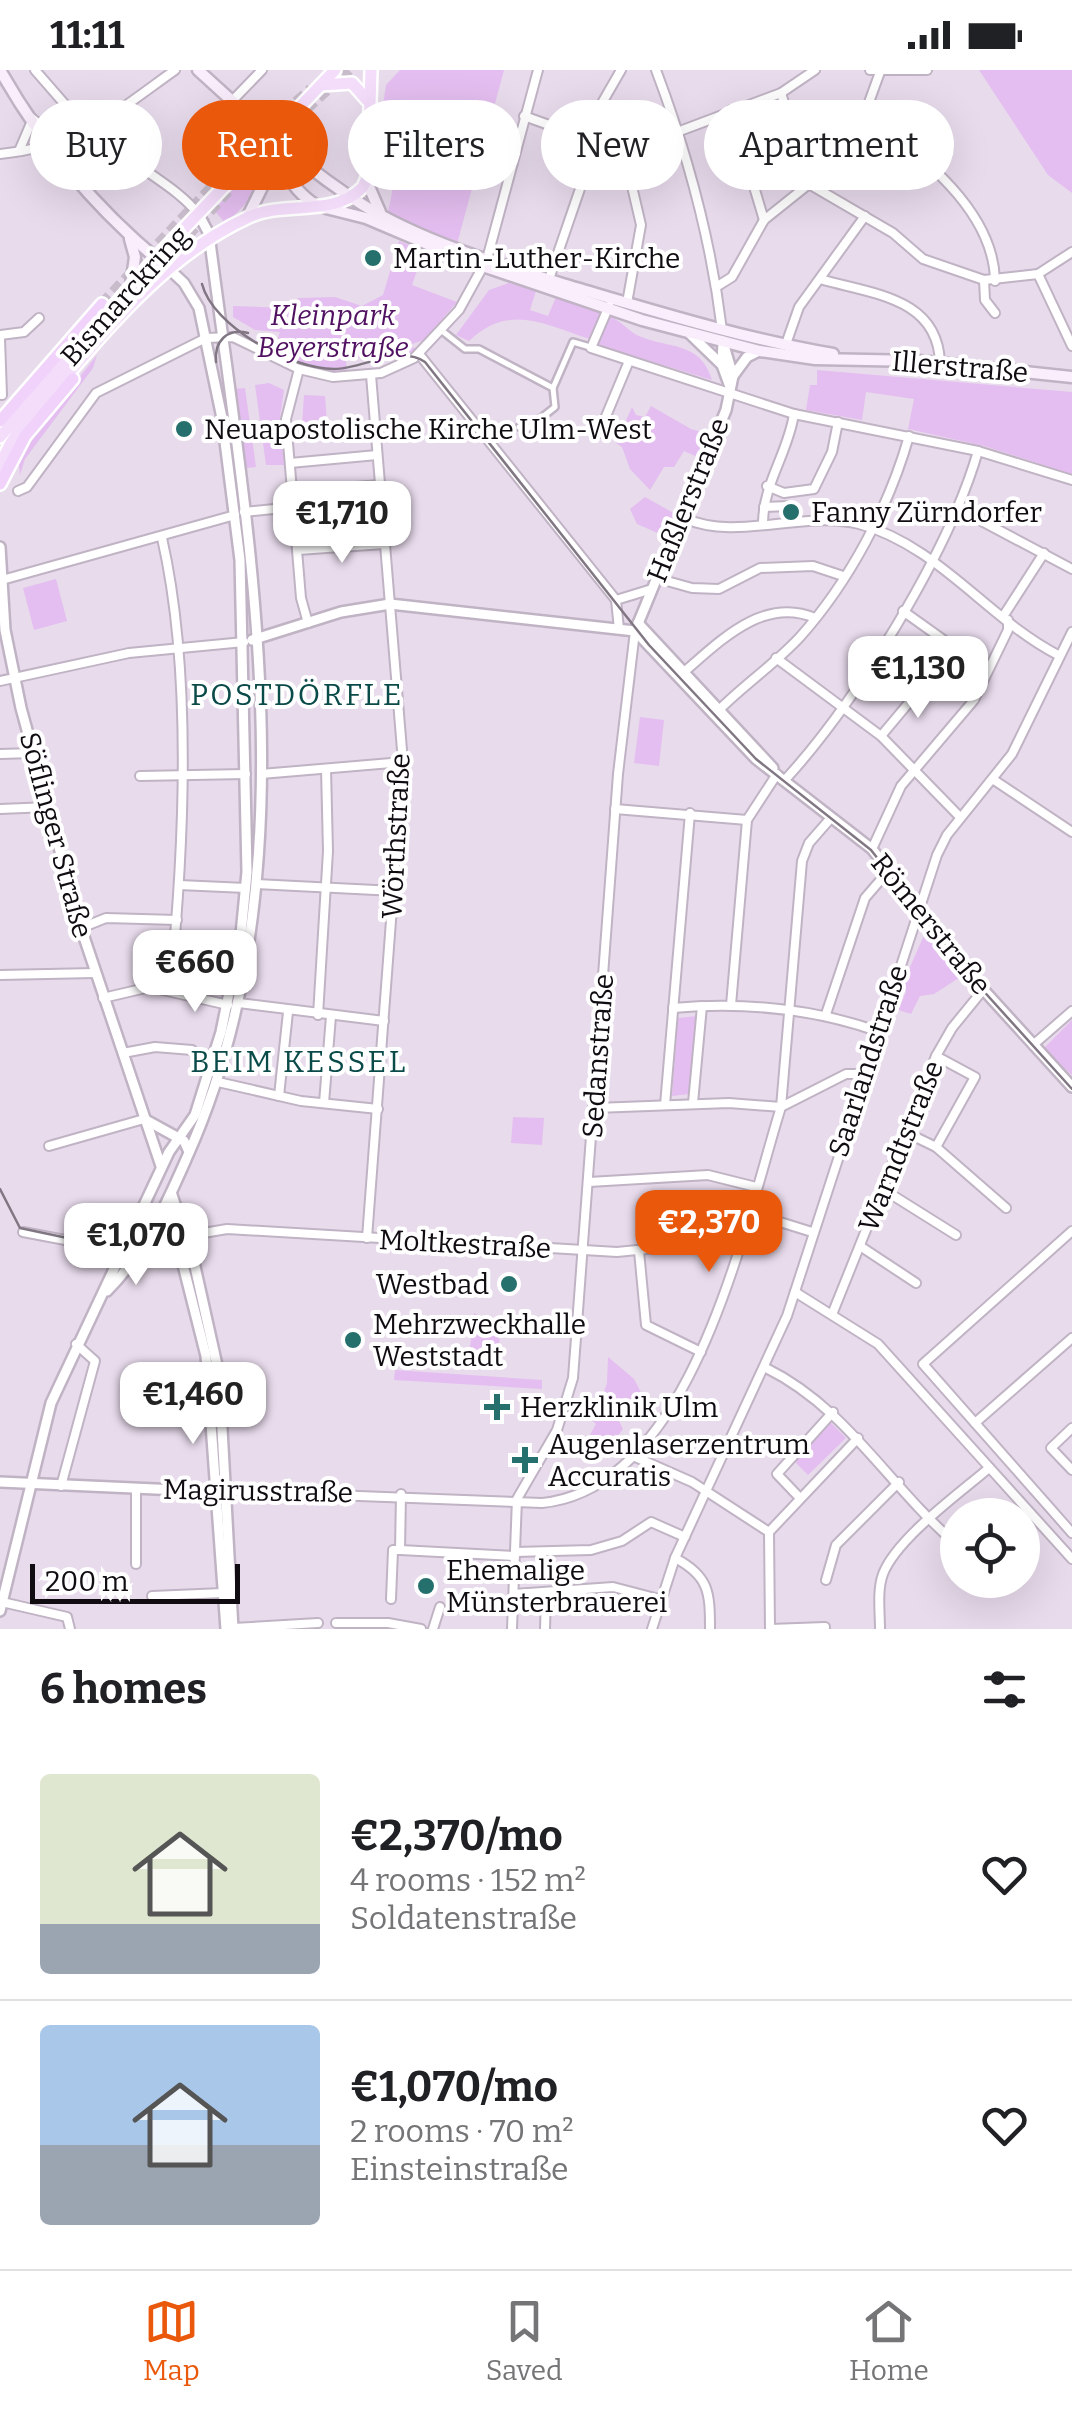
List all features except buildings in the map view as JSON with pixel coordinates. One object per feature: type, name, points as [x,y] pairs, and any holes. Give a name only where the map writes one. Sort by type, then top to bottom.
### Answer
[{"type":"highway","points":[[0,421],[102,304]]},
{"type":"highway","points":[[0,484],[24,436],[73,379]]},
{"type":"main road","points":[[0,70],[30,122]]},
{"type":"main road","points":[[198,70],[231,100]]},
{"type":"main road","points":[[328,75],[353,77],[370,70],[368,100]]},
{"type":"main road","points":[[328,75],[352,84],[368,100]]},
{"type":"main road","name":"Bismarckring","points":[[306,100],[328,75]]},
{"type":"main road","points":[[328,180],[384,216],[485,263]]},
{"type":"main road","points":[[84,190],[168,268]]},
{"type":"main road","name":"Bismarckring","points":[[0,436],[156,258],[222,190]]},
{"type":"main road","points":[[247,218],[262,190]]},
{"type":"main road","points":[[302,190],[322,207],[356,215],[687,333],[722,336]]},
{"type":"main road","points":[[352,197],[359,190]]},
{"type":"main road","points":[[370,190],[384,216]]},
{"type":"main road","name":"Bismarckring","points":[[0,470],[18,432],[110,326],[168,268],[247,218],[288,206],[322,207],[352,197]]},
{"type":"main road","points":[[128,233],[136,258],[131,286]]},
{"type":"main road","points":[[548,284],[627,303],[722,336]]},
{"type":"main road","name":"Illerstraße","points":[[722,336],[786,344],[849,359]]},
{"type":"main road","name":"Illerstraße","points":[[722,336],[760,351],[1072,377]]},
{"type":"street","points":[[35,70],[61,100]]},
{"type":"street","points":[[135,100],[175,70]]},
{"type":"street","points":[[233,100],[262,70]]},
{"type":"street","points":[[18,491],[27,487],[96,393],[206,338],[238,338],[299,368],[334,377],[371,375],[419,354],[462,306],[485,263],[538,70]]},
{"type":"street","points":[[604,100],[621,70]]},
{"type":"street","name":"Haßlerstraße","points":[[656,70],[667,100]]},
{"type":"street","points":[[760,100],[781,93],[815,70]]},
{"type":"street","points":[[868,100],[875,71],[927,70]]},
{"type":"street","points":[[781,93],[783,100]]},
{"type":"street","points":[[524,116],[541,122]]},
{"type":"street","points":[[17,152],[28,119]]},
{"type":"street","name":"Haßlerstraße","points":[[637,627],[720,430],[731,385],[709,237],[684,147]]},
{"type":"street","points":[[0,154],[30,150]]},
{"type":"street","points":[[105,1293],[156,1228],[218,1082],[252,886],[261,774],[240,513],[210,240],[198,215],[176,188],[162,179]]},
{"type":"street","points":[[548,284],[580,190]]},
{"type":"street","points":[[627,303],[641,225],[633,190]]},
{"type":"street","points":[[755,190],[764,220]]},
{"type":"street","points":[[716,287],[732,276],[764,220],[802,190]]},
{"type":"street","points":[[820,190],[866,216],[923,259],[984,280],[1038,274],[1072,252]]},
{"type":"street","points":[[951,190],[966,206],[988,243],[995,281]]},
{"type":"street","points":[[786,344],[799,306],[866,216]]},
{"type":"street","points":[[168,268],[196,300],[240,513]]},
{"type":"street","points":[[1038,274],[1072,346]]},
{"type":"street","points":[[820,279],[911,306],[936,334],[940,363]]},
{"type":"street","points":[[984,280],[985,300],[995,313]]},
{"type":"street","points":[[591,348],[608,306]]},
{"type":"street","points":[[2,395],[0,337],[24,332],[39,318]]},
{"type":"street","points":[[441,330],[465,349],[479,349],[553,388]]},
{"type":"street","points":[[687,333],[722,365]]},
{"type":"street","name":"Haßlerstraße","points":[[722,336],[722,365],[731,385]]},
{"type":"street","points":[[519,427],[526,430],[555,407],[553,388],[573,342],[629,361],[731,385],[794,414],[978,451],[1072,480]]},
{"type":"street","points":[[731,385],[743,362],[760,351]]},
{"type":"street","points":[[419,354],[616,603],[618,629]]},
{"type":"street","points":[[599,433],[629,361]]},
{"type":"street","points":[[299,368],[286,413],[308,623]]},
{"type":"street","name":"Wörthstraße","points":[[367,1238],[403,762],[371,375]]},
{"type":"street","points":[[764,522],[767,486],[788,443],[794,414]]},
{"type":"street","points":[[767,486],[784,493],[814,489],[832,452],[838,422]]},
{"type":"street","points":[[720,709],[815,618],[872,528],[910,436]]},
{"type":"street","points":[[731,1005],[748,820],[781,778],[819,743],[903,611],[957,508],[978,451]]},
{"type":"street","points":[[290,463],[377,455]]},
{"type":"street","points":[[292,492],[380,485]]},
{"type":"street","points":[[764,507],[789,506]]},
{"type":"street","points":[[1,585],[240,513],[294,507]]},
{"type":"street","points":[[957,508],[1072,569]]},
{"type":"street","points":[[684,518],[706,527],[822,518],[872,528],[932,560],[1058,654]]},
{"type":"street","points":[[157,540],[174,599],[178,649],[179,885],[170,990]]},
{"type":"street","points":[[298,550],[384,544]]},
{"type":"street","name":"Söflinger Straße","points":[[0,548],[14,679],[81,928],[160,1158],[160,1172]]},
{"type":"street","points":[[872,849],[893,800],[964,714],[1008,630],[1006,617],[1044,553]]},
{"type":"street","points":[[656,578],[692,588],[718,589],[760,568],[814,566],[843,576]]},
{"type":"street","points":[[598,626],[616,603],[652,589]]},
{"type":"street","points":[[0,680],[111,656],[250,641],[390,604],[618,629],[637,627],[651,642]]},
{"type":"street","points":[[684,672],[745,623],[790,610],[815,618]]},
{"type":"street","points":[[903,611],[988,671]]},
{"type":"street","name":"Sedanstraße","points":[[512,1629],[517,1499],[568,1405],[595,1108],[615,809],[637,627]]},
{"type":"street","name":"Saarlandstraße","points":[[652,1629],[674,1558],[766,1368],[795,1292],[937,855],[960,817],[1012,754],[1072,632]]},
{"type":"street","points":[[250,641],[246,774],[252,886]]},
{"type":"street","name":"Römerstraße","points":[[651,642],[720,709],[781,778]]},
{"type":"street","name":"Römerstraße","points":[[651,642],[756,759],[872,849],[983,990],[1072,1088]]},
{"type":"street","points":[[776,658],[881,736],[960,817]]},
{"type":"street","points":[[881,736],[927,682]]},
{"type":"street","points":[[0,754],[34,753]]},
{"type":"street","points":[[140,776],[261,774],[403,762]]},
{"type":"street","points":[[318,1015],[326,888],[326,768]]},
{"type":"street","points":[[994,780],[1072,832]]},
{"type":"street","points":[[0,809],[48,807]]},
{"type":"street","points":[[615,809],[748,820]]},
{"type":"street","points":[[665,1105],[690,814]]},
{"type":"street","name":"Magirusstraße","points":[[0,1482],[542,1502],[571,1498],[608,1480],[633,1456],[701,1352],[742,1232],[781,1106],[802,861],[809,844],[830,819]]},
{"type":"street","points":[[826,1014],[865,898],[890,869]]},
{"type":"street","points":[[179,885],[395,892]]},
{"type":"street","points":[[81,928],[106,918],[177,920]]},
{"type":"street","points":[[0,975],[95,973]]},
{"type":"street","points":[[103,998],[124,991],[170,990],[288,1012],[384,1021]]},
{"type":"street","name":"Warndtstraße","points":[[833,1312],[936,1056],[952,1028],[983,990]]},
{"type":"street","points":[[70,1629],[67,1617],[1,1606],[30,1483],[51,1403],[76,1344],[105,1293],[118,1257],[160,1172],[199,1102],[233,1004]]},
{"type":"street","points":[[674,1008],[731,1005],[826,1014],[877,1032]]},
{"type":"street","points":[[692,1103],[702,1006]]},
{"type":"street","points":[[1032,1045],[1072,1011]]},
{"type":"street","points":[[279,1096],[288,1012]]},
{"type":"street","points":[[324,1103],[331,1016]]},
{"type":"street","points":[[123,1053],[156,1047],[192,1050]]},
{"type":"street","points":[[936,1056],[975,1077],[936,1147]]},
{"type":"street","points":[[595,1108],[692,1103],[781,1106],[846,1074],[864,1074]]},
{"type":"street","points":[[218,1082],[279,1096],[378,1109]]},
{"type":"street","points":[[49,1146],[144,1119],[188,1145],[188,1155]]},
{"type":"street","points":[[905,1132],[936,1147],[1006,1208]]},
{"type":"street","points":[[589,1182],[708,1176],[756,1188]]},
{"type":"street","points":[[881,1188],[956,1236]]},
{"type":"street","points":[[172,1192],[215,1354],[231,1629]]},
{"type":"street","points":[[145,1203],[156,1228],[170,1239],[182,1259],[206,1356],[223,1492],[223,1593],[231,1629]]},
{"type":"street","points":[[748,1212],[812,1232]]},
{"type":"street","name":"Moltkestraße","points":[[186,1236],[227,1229],[581,1251],[639,1251],[727,1230],[742,1232]]},
{"type":"street","points":[[22,1232],[81,1243],[130,1264]]},
{"type":"street","points":[[1071,1234],[923,1364],[1072,1533]]},
{"type":"street","points":[[170,1239],[186,1236]]},
{"type":"street","points":[[860,1246],[916,1283]]},
{"type":"street","points":[[639,1251],[646,1324],[701,1352]]},
{"type":"street","points":[[795,1292],[833,1312],[888,1353],[1072,1559]]},
{"type":"street","points":[[975,1423],[1072,1338]]},
{"type":"street","points":[[61,1486],[95,1361],[76,1344]]},
{"type":"street","points":[[766,1368],[799,1384],[833,1412],[940,1528]]},
{"type":"street","points":[[798,1496],[777,1474],[833,1412]]},
{"type":"street","points":[[1072,1428],[1050,1448],[1072,1470]]},
{"type":"street","points":[[826,1628],[770,1629],[769,1532],[798,1496],[858,1438]]},
{"type":"street","points":[[633,1456],[709,1492],[769,1532]]},
{"type":"street","points":[[880,1629],[884,1572],[931,1519],[989,1468]]},
{"type":"street","points":[[826,1580],[836,1544],[899,1482]]},
{"type":"street","points":[[136,1489],[136,1564]]},
{"type":"street","points":[[400,1550],[401,1494]]},
{"type":"street","points":[[392,1599],[393,1550],[515,1554],[591,1550],[622,1540],[650,1522],[686,1537]]},
{"type":"street","points":[[674,1558],[700,1573],[708,1585],[710,1629]]},
{"type":"street","points":[[514,1594],[622,1587],[659,1598]]},
{"type":"street","points":[[152,1596],[223,1593]]},
{"type":"street","points":[[545,1629],[546,1594]]},
{"type":"street","points":[[433,1629],[440,1607]]},
{"type":"street","points":[[231,1629],[318,1623]]},
{"type":"street","points":[[336,1623],[421,1629]]},
{"type":"green space","points":[[400,70],[504,70],[496,100],[384,100],[386,85]]},
{"type":"green space","points":[[979,70],[1072,70],[1072,193],[1048,175]]},
{"type":"green space","points":[[232,190],[256,190],[226,224],[214,210]]},
{"type":"green space","points":[[393,190],[472,190],[457,244],[387,214]]},
{"type":"green space","name":"Kleinpark Beyerstraße","points":[[399,241],[424,251],[412,285],[457,302],[424,340],[403,347],[420,348],[409,358],[402,347],[346,361],[347,375],[320,371],[245,339],[257,342],[260,337],[275,334],[272,341],[284,345],[278,338],[280,332],[255,330],[233,317],[233,306],[290,308],[298,298],[335,297],[362,306],[383,295]]},
{"type":"green space","points":[[509,283],[536,291],[530,310],[548,316],[556,297],[602,311],[590,339],[527,320],[498,323],[469,341],[456,335],[489,290]]},
{"type":"green space","points":[[609,316],[635,334],[691,352],[707,367],[712,380],[597,345]]},
{"type":"green space","points":[[97,355],[93,368],[25,459],[20,475],[18,455]]},
{"type":"green space","points":[[817,370],[1072,392],[1072,474],[984,446],[908,429],[914,399],[866,392],[862,420],[806,410],[810,385],[817,385]]},
{"type":"green space","points":[[269,383],[284,390],[280,417],[284,465],[266,465],[255,385]]},
{"type":"green space","points":[[245,388],[256,467],[246,468],[234,389]]},
{"type":"green space","points":[[304,395],[325,396],[327,423],[302,425]]},
{"type":"green space","points":[[651,406],[691,429],[712,435],[702,459],[684,451],[674,467],[664,467],[650,490],[630,469],[622,447],[616,443],[632,407],[636,415],[645,417]]},
{"type":"green space","points":[[645,497],[677,515],[667,537],[637,524],[630,509]]},
{"type":"green space","points":[[56,579],[67,621],[34,630],[23,588]]},
{"type":"green space","points":[[640,717],[664,720],[659,766],[634,763]]},
{"type":"green space","points":[[928,926],[965,974],[934,994],[920,996],[911,1014],[898,1010],[906,992],[903,983]]},
{"type":"green space","points":[[697,1016],[689,1094],[672,1096],[678,1018]]},
{"type":"green space","points":[[1072,1020],[1072,1075],[1043,1049]]},
{"type":"green space","points":[[513,1117],[544,1118],[542,1145],[511,1143]]},
{"type":"green space","points":[[474,1313],[482,1318],[483,1338],[485,1324],[500,1324],[499,1356],[483,1355],[478,1365],[468,1364]]},
{"type":"green space","points":[[608,1357],[634,1379],[647,1404],[638,1408],[629,1403],[619,1421],[623,1429],[606,1452],[582,1449],[596,1424],[588,1417],[592,1408],[598,1409],[607,1383]]},
{"type":"green space","points":[[395,1370],[542,1380],[542,1389],[394,1380]]},
{"type":"green space","points":[[831,1423],[846,1438],[808,1475],[793,1460]]},
{"type":"tunnel","points":[[316,100],[349,70]]},
{"type":"tunnel","points":[[102,304],[272,123],[311,89]]},
{"type":"tunnel","points":[[132,297],[229,190]]},
{"type":"tunnel","points":[[0,446],[17,427]]},
{"type":"tram line","points":[[202,284],[209,300],[237,330],[297,362],[334,369],[392,356],[415,357],[425,362],[649,645],[756,759],[871,850],[970,976],[1072,1089]]},
{"type":"tram line","points":[[216,362],[223,338],[234,332],[248,333]]},
{"type":"tram line","points":[[0,1189],[20,1228],[91,1243]]},
{"type":"tram line","points":[[108,1250],[160,1245],[178,1250],[185,1257]]},
{"type":"place","name":"Martin-Luther-Kirche","points":[[373,258]]},
{"type":"place","name":"Neuapostolische Kirche Ulm-West","points":[[184,429]]},
{"type":"place","name":"Fanny Zürndorfer","points":[[791,512]]},
{"type":"place","name":"Westbad","points":[[509,1284]]},
{"type":"place","name":"Mehrzweckhalle Weststadt","points":[[353,1340]]},
{"type":"place","name":"Herzklinik Ulm","points":[[497,1407]]},
{"type":"place","name":"Augenlaserzentrum Accuratis","points":[[525,1460]]},
{"type":"place","name":"Ehemalige Münsterbrauerei","points":[[426,1586]]},
{"type":"district","name":"POSTDÖRFLE","points":[[297,695]]},
{"type":"district","name":"BEIM KESSEL","points":[[299,1062]]}]
